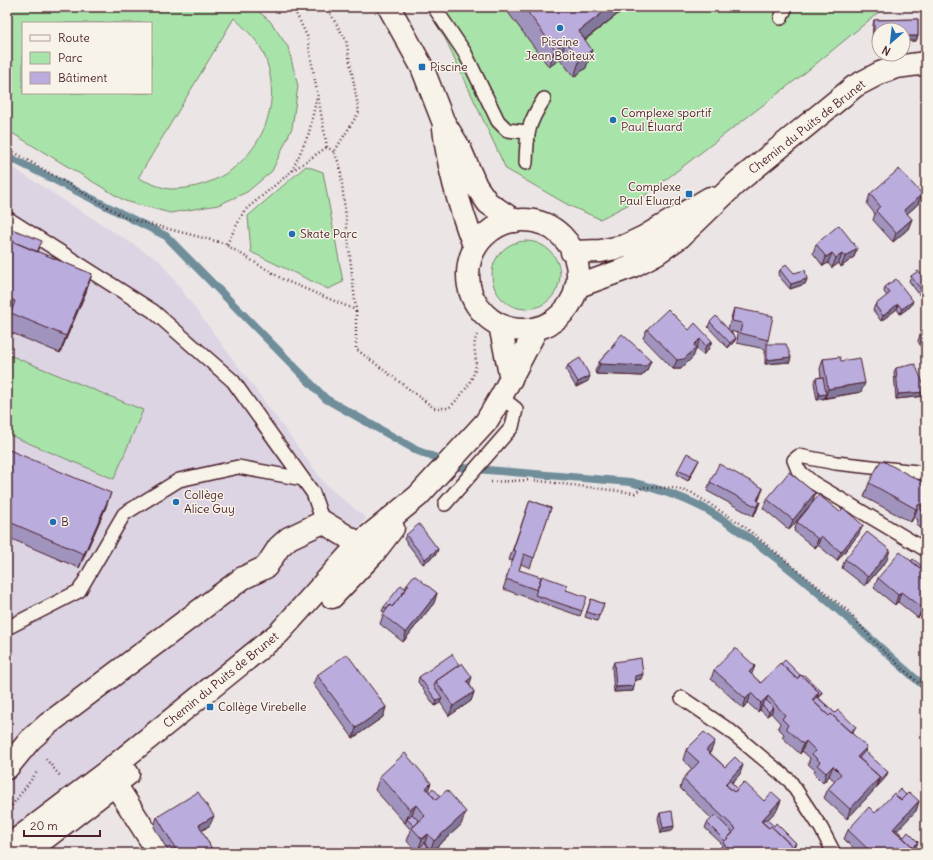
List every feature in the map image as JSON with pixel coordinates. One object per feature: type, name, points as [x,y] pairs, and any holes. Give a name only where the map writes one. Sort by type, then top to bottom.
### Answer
[{"type":"street","points":[[389,7],[422,67],[444,121],[460,149],[476,186],[488,203],[515,221]]},
{"type":"street","name":"Chemin du Puits de Brunet","points":[[576,287],[631,266],[657,253],[680,237],[735,184],[855,86],[880,73],[896,67],[926,63]]},
{"type":"street","points":[[444,121],[447,158],[467,227],[475,248]]},
{"type":"street","name":"Chemin du Puits de Brunet","points":[[572,252],[601,251],[625,246],[644,237],[735,184]]},
{"type":"street","points":[[529,220],[543,224],[565,241],[572,252],[578,275],[571,301],[562,313],[551,322],[537,328],[518,330],[493,321],[477,305],[470,292],[468,277],[469,262],[475,248],[482,238],[492,230],[515,221],[529,220]]},
{"type":"street","points":[[493,321],[506,388]]},
{"type":"street","name":"Chemin du Puits de Brunet","points":[[26,853],[115,784],[289,641],[373,554],[425,489],[486,422],[506,388],[537,328]]},
{"type":"street","name":"Chemin du Puits de Brunet","points":[[7,847],[109,770],[265,645],[307,604],[359,544],[425,489]]},
{"type":"street","points":[[7,768],[30,740],[48,724],[243,578],[266,567],[279,547],[289,538],[323,522],[359,544]]},
{"type":"street","points":[[115,784],[159,853]]},
{"type":"lane","points":[[434,7],[465,53],[498,121],[507,130],[527,132]]},
{"type":"lane","points":[[526,163],[527,132],[534,114],[544,99]]},
{"type":"lane","points":[[7,218],[153,311],[233,381],[303,478],[313,494],[323,522]]},
{"type":"lane","points":[[445,504],[512,428],[516,409],[506,388]]},
{"type":"lane","points":[[926,473],[836,463],[799,456],[794,460],[798,470],[812,482],[926,550]]},
{"type":"lane","points":[[7,628],[79,591],[124,514],[179,480],[238,467],[303,478]]},
{"type":"lane","points":[[682,698],[729,730],[790,781],[821,828],[834,853]]},
{"type":"path","points":[[293,7],[307,36],[327,147],[334,152],[340,166],[356,310],[356,349],[434,408],[449,408],[465,392],[475,368],[474,342],[493,321]]},
{"type":"path","points":[[326,7],[346,40],[359,112],[334,152]]},
{"type":"path","points":[[292,171],[309,133],[318,94]]},
{"type":"path","points":[[227,244],[244,211],[292,171],[327,147]]},
{"type":"path","points":[[7,148],[126,218],[227,244],[284,280],[356,310]]},
{"type":"path","points":[[490,482],[531,480],[634,493],[643,487],[674,488],[692,493],[741,524],[849,612],[876,644],[926,690]]},
{"type":"path","points":[[43,765],[47,760]]},
{"type":"path","points":[[55,770],[63,779]]},
{"type":"path","points":[[7,812],[38,771]]},
{"type":"shaded area","name":"Collège Alice Guy","points":[[7,164],[161,262],[326,485],[366,518],[277,625],[7,833]]},
{"type":"green space","points":[[7,7],[253,7],[270,21],[288,47],[298,86],[292,128],[272,171],[247,192],[218,205],[170,213],[125,201],[7,130]],"holes":[[[234,18],[250,33],[262,50],[270,75],[271,100],[266,123],[256,144],[240,162],[221,177],[198,186],[168,189],[138,178]]]},
{"type":"green space","name":"Complexe sportif Paul Éluard","points":[[426,7],[885,7],[806,72],[643,197],[600,219],[570,206],[506,169],[446,40]]},
{"type":"green space","name":"Skate Parc","points":[[306,166],[323,172],[343,282],[328,289],[251,252],[248,216]]},
{"type":"green space","points":[[526,241],[539,244],[550,251],[557,262],[560,275],[557,288],[550,299],[539,306],[526,309],[513,306],[502,299],[495,288],[492,275],[495,262],[502,251],[513,244]]},
{"type":"green space","points":[[7,354],[143,410],[114,479],[7,434]]},
{"type":"building","points":[[524,7],[610,7],[579,31],[592,50],[580,59],[566,41],[555,49]]},
{"type":"building","points":[[918,19],[918,36],[911,36],[911,22],[874,22],[874,20]]},
{"type":"building","points":[[899,169],[922,194],[904,210],[912,219],[896,233],[876,211],[880,206],[870,194]]},
{"type":"building","points":[[839,225],[857,248],[845,257],[842,254],[836,258],[832,253],[826,257],[816,244]]},
{"type":"building","points":[[7,227],[42,241],[37,252],[7,239]]},
{"type":"building","points":[[7,239],[92,274],[66,336],[11,313],[15,301],[7,298]]},
{"type":"building","points":[[786,264],[794,273],[805,270],[807,279],[791,284],[780,270]]},
{"type":"building","points":[[918,271],[926,281],[926,296],[911,276]]},
{"type":"building","points":[[896,279],[913,301],[902,309],[898,304],[883,316],[875,305],[890,293],[885,287]]},
{"type":"building","points":[[734,308],[773,316],[768,340],[740,333],[742,323],[732,321]]},
{"type":"building","points":[[668,309],[689,330],[695,323],[712,341],[706,346],[700,339],[694,345],[696,348],[684,359],[677,360],[647,329]]},
{"type":"building","points":[[716,316],[736,338],[730,343],[710,322]]},
{"type":"building","points":[[926,329],[926,341],[921,332]]},
{"type":"building","points":[[622,334],[651,360],[645,366],[600,364],[599,362],[615,345],[614,343]]},
{"type":"building","points":[[767,344],[786,344],[791,357],[767,360]]},
{"type":"building","points":[[840,357],[841,361],[860,358],[865,383],[828,389],[823,359]]},
{"type":"building","points":[[580,358],[590,376],[578,382],[568,365]]},
{"type":"building","points":[[915,364],[926,392],[898,394],[896,368]]},
{"type":"building","points":[[823,377],[826,394],[819,395],[816,378]]},
{"type":"building","name":"B","points":[[7,449],[111,493],[84,554],[7,521]]},
{"type":"building","points":[[687,453],[699,460],[690,476],[678,470]]},
{"type":"building","points":[[881,460],[926,484],[926,514],[921,511],[924,507],[919,504],[916,509],[869,483]]},
{"type":"building","points":[[719,464],[763,488],[757,500],[760,502],[757,507],[710,482]]},
{"type":"building","points":[[789,472],[815,493],[793,520],[767,499]]},
{"type":"building","points":[[819,495],[840,512],[843,508],[863,525],[841,552],[821,536],[818,539],[797,522]]},
{"type":"building","points":[[530,500],[551,508],[534,558],[524,554],[519,570],[541,577],[537,590],[506,579],[516,551],[513,550]]},
{"type":"building","points":[[419,524],[438,549],[425,559],[406,535]]},
{"type":"building","points":[[867,532],[890,550],[868,577],[845,559]]},
{"type":"building","points":[[900,552],[920,568],[923,565],[926,567],[926,603],[922,608],[901,592],[898,595],[878,578]]},
{"type":"building","points":[[913,559],[922,566],[920,568],[911,561]]},
{"type":"building","points":[[414,575],[437,593],[406,633],[383,615],[390,605],[392,607],[409,585],[407,584]]},
{"type":"building","points":[[542,576],[567,585],[566,590],[587,597],[582,611],[535,595]]},
{"type":"building","points":[[401,585],[406,589],[392,607],[390,605],[387,609],[384,607]]},
{"type":"building","points":[[591,599],[604,604],[599,616],[587,612]]},
{"type":"building","points":[[735,648],[755,666],[749,672],[761,683],[780,663],[797,679],[801,675],[819,692],[812,700],[829,716],[831,714],[867,747],[857,757],[880,777],[850,809],[828,789],[841,774],[833,766],[826,773],[817,765],[820,762],[812,754],[816,751],[806,741],[803,744],[786,728],[788,725],[782,719],[785,715],[768,696],[761,703],[751,693],[746,699],[714,670]]},
{"type":"building","points":[[347,654],[386,707],[356,728],[317,675]]},
{"type":"building","points":[[452,654],[459,665],[436,681],[434,686],[442,698],[437,701],[419,677]]},
{"type":"building","points":[[641,658],[643,674],[635,676],[634,686],[616,687],[614,662]]},
{"type":"building","points":[[785,660],[800,675],[797,679],[781,664]]},
{"type":"building","points":[[462,663],[472,677],[467,681],[474,692],[453,706],[436,681]]},
{"type":"building","points":[[804,675],[822,692],[817,697],[819,692],[802,676]]},
{"type":"building","points":[[817,697],[835,713],[838,710],[856,727],[850,732],[831,714],[829,716],[813,701]]},
{"type":"building","points":[[766,700],[773,707],[769,712],[762,705]]},
{"type":"building","points":[[704,732],[715,741],[706,750],[725,767],[735,757],[743,765],[725,784],[734,792],[744,782],[764,801],[772,792],[781,800],[761,821],[769,828],[771,826],[791,845],[784,852],[785,853],[732,853],[723,843],[736,829],[683,779],[699,762],[686,750]]},
{"type":"building","points":[[865,751],[888,772],[879,782],[880,777],[859,758]]},
{"type":"building","points":[[405,753],[431,783],[426,788],[436,800],[447,790],[466,812],[434,841],[428,834],[422,839],[412,828],[425,816],[416,805],[410,810],[380,776]]},
{"type":"building","points":[[730,781],[738,789],[734,792],[726,785]]},
{"type":"building","points":[[433,788],[440,796],[436,800],[429,792]]},
{"type":"building","points":[[900,789],[906,795],[901,800],[895,795]]},
{"type":"building","points":[[198,792],[214,816],[199,825],[214,853],[178,853],[157,817]]},
{"type":"building","points":[[909,792],[919,801],[893,829],[912,846],[908,851],[910,853],[872,853],[848,830],[869,807],[875,813],[894,793],[901,800]]},
{"type":"building","points":[[672,811],[674,826],[663,828],[660,813]]},
{"type":"building","points":[[412,814],[419,821],[414,826],[407,819]]},
{"type":"building","points":[[715,815],[733,833],[725,841],[707,823]]},
{"type":"building","points":[[766,819],[774,826],[776,823],[796,843],[789,850],[791,845],[771,826],[769,828],[762,822]]},
{"type":"building","points":[[896,829],[904,837],[908,832],[918,842],[913,847],[919,853],[909,852],[912,846],[895,830]]},
{"type":"building","points":[[425,843],[430,850],[424,853],[419,848]]},
{"type":"waterway","points":[[7,156],[166,236],[326,399],[418,451],[463,468],[630,482],[650,487],[700,506],[738,530],[794,572],[926,688]]},
{"type":"place","name":"Piscine Jean Boiteux","points":[[560,28]]},
{"type":"place","name":"Piscine","points":[[422,67]]},
{"type":"place","name":"Complexe sportif Paul Éluard","points":[[613,120]]},
{"type":"place","name":"Complexe Paul Eluard","points":[[689,194]]},
{"type":"place","name":"Skate Parc","points":[[292,234]]},
{"type":"place","name":"Collège Alice Guy","points":[[176,502]]},
{"type":"place","name":"B","points":[[53,522]]},
{"type":"place","name":"Collège Virebelle","points":[[210,707]]}]
